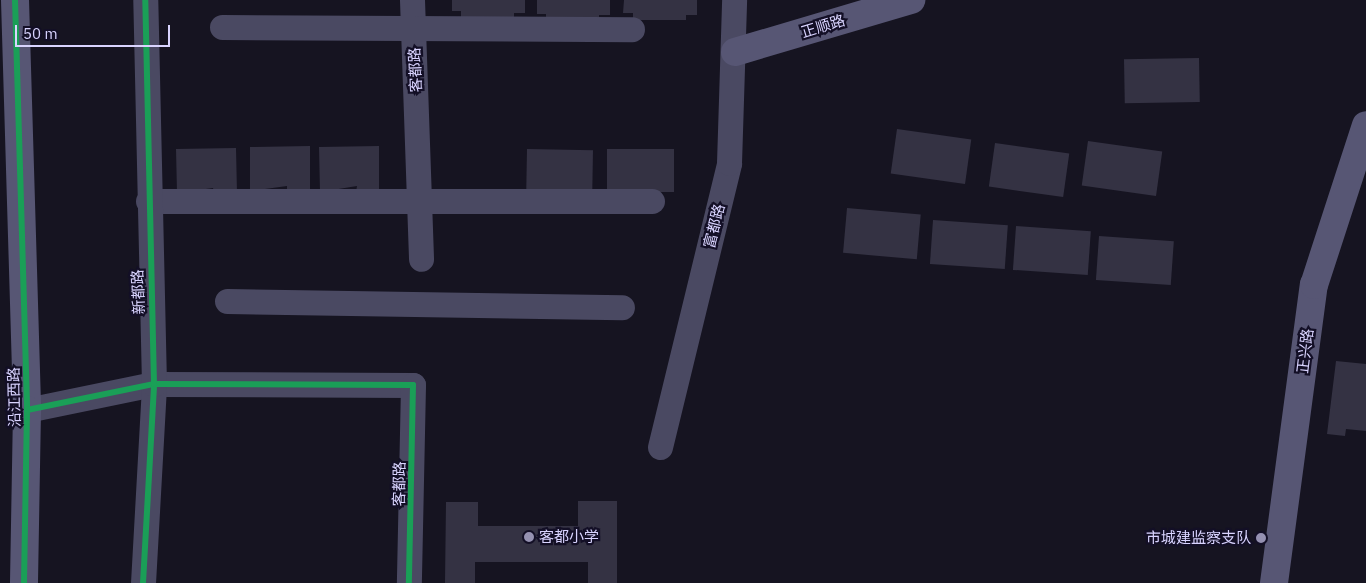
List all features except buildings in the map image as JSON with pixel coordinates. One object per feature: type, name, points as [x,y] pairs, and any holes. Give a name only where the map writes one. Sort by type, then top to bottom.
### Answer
[{"type":"street","name":"新都路","points":[[143,583],[154,384],[148,202],[145,0]]},
{"type":"street","name":"客都路","points":[[412,0],[421,259]]},
{"type":"street","name":"富都路","points":[[660,447],[729,162],[735,52],[734,0]]},
{"type":"street","name":"正顺路","points":[[735,52],[911,0]]},
{"type":"street","name":"沿江西路","points":[[19,6],[27,410],[24,583]]},
{"type":"street","points":[[222,27],[632,29]]},
{"type":"street","name":"正兴路","points":[[1274,583],[1314,285],[1366,125]]},
{"type":"street","points":[[148,202],[419,204],[652,201]]},
{"type":"street","points":[[227,301],[622,307]]},
{"type":"street","points":[[27,410],[154,384]]},
{"type":"street","name":"客都路","points":[[154,384],[414,385],[409,583]]},
{"type":"cycle path","points":[[15,0],[27,410],[24,583]]},
{"type":"cycle path","points":[[143,583],[154,384],[145,0]]},
{"type":"cycle path","points":[[27,410],[154,384],[413,385],[409,583]]},
{"type":"place","name":"客都小学","points":[[529,537]]},
{"type":"place","name":"市城建监察支队","points":[[1261,538]]}]
